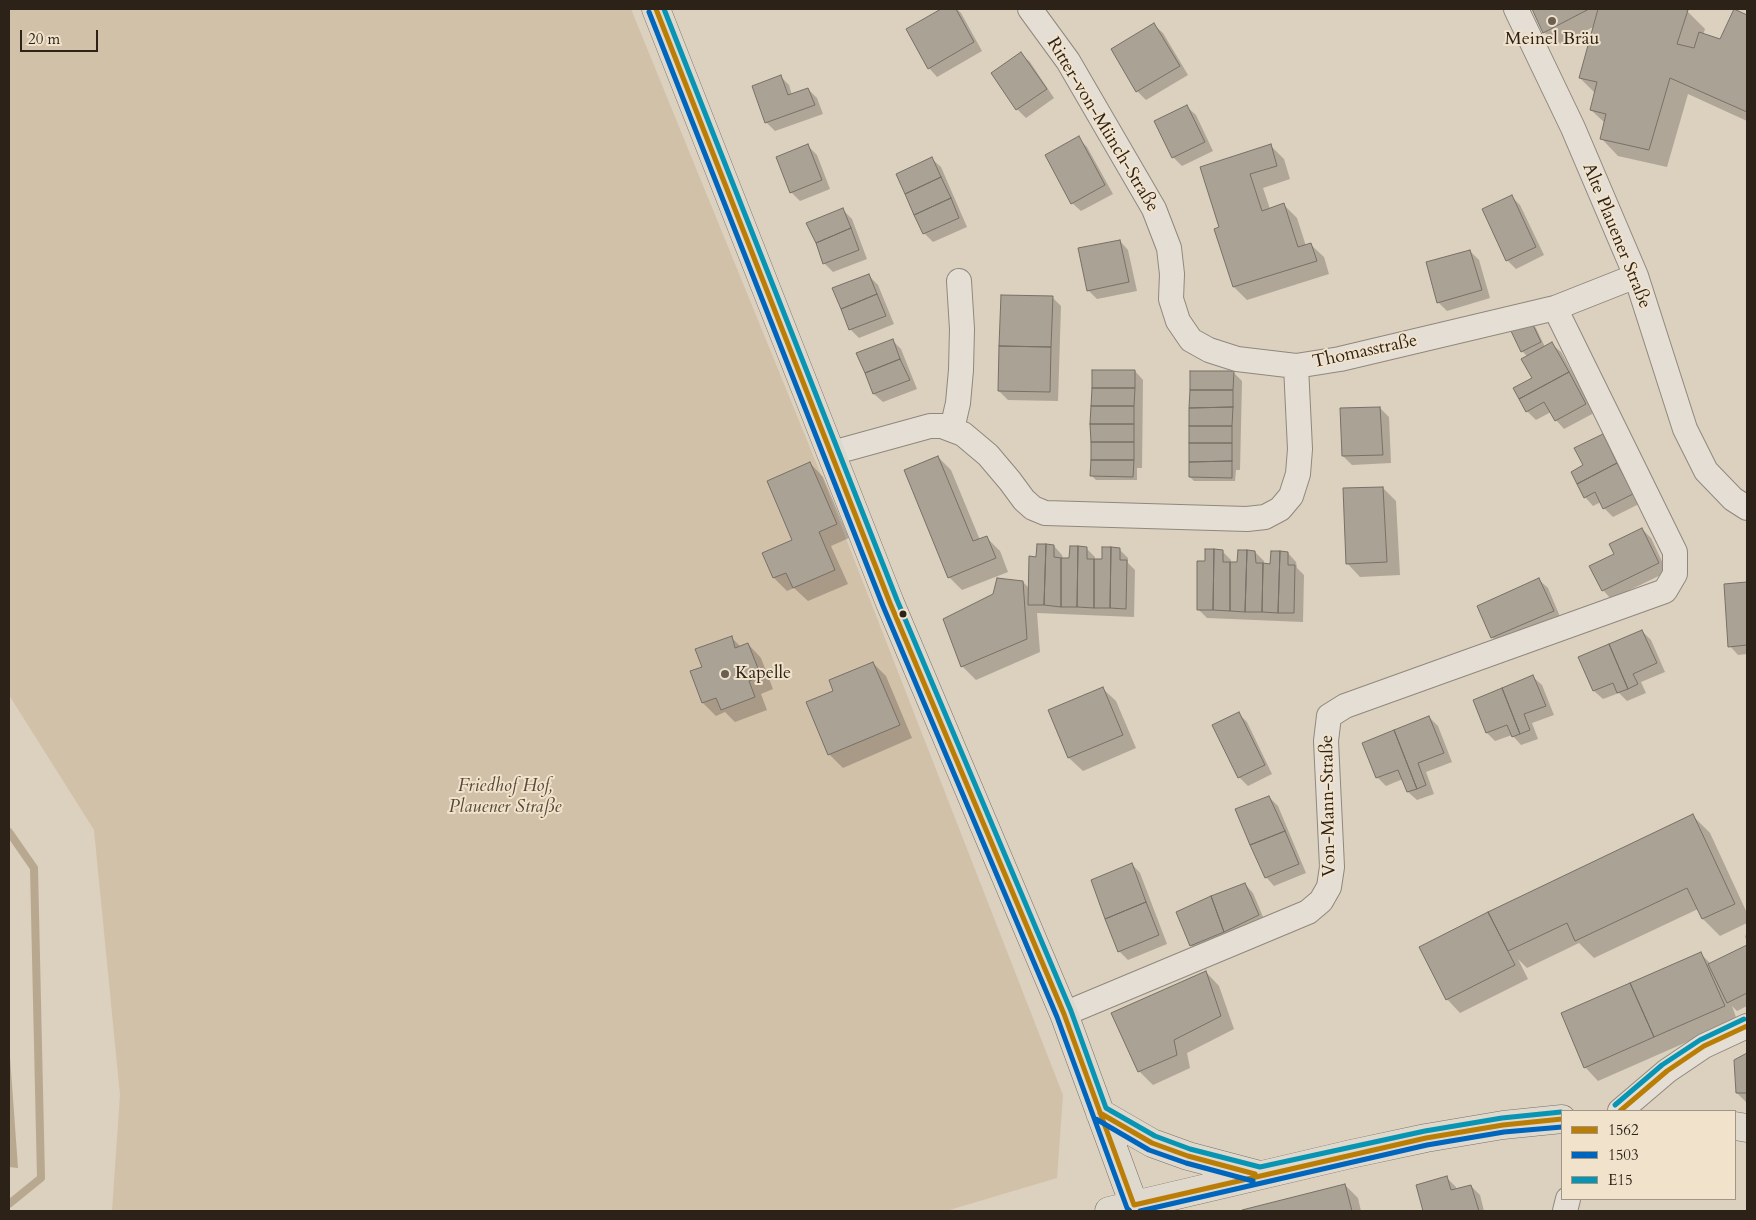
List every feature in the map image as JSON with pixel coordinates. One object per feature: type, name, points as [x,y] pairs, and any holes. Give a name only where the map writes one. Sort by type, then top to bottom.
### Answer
[{"type":"main road","points":[[656,9],[890,603],[1064,1014],[1100,1113],[1121,1208],[1426,1138],[1561,1118]]},
{"type":"main road","points":[[1100,1113],[1152,1143],[1188,1156],[1260,1175]]},
{"type":"street","name":"Ritter-von-Münch-Straße","points":[[1030,9],[1068,61],[1154,209],[1168,248],[1172,274],[1171,299],[1178,321],[1191,340],[1208,350],[1237,359],[1296,366]]},
{"type":"street","name":"Alte Plauener Straße","points":[[1516,9],[1573,128],[1636,276],[1685,429],[1706,471],[1733,499],[1747,508]]},
{"type":"street","name":"Thomasstraße","points":[[832,453],[930,426],[942,426],[963,434],[988,455],[1024,500],[1033,508],[1045,513],[1247,519],[1265,517],[1280,509],[1291,496],[1298,474],[1300,449],[1296,366],[1340,359],[1555,308],[1636,276]]},
{"type":"street","points":[[952,429],[958,403],[961,370],[962,328],[959,281]]},
{"type":"street","name":"Von-Mann-Straße","points":[[1064,1014],[1308,912],[1321,901],[1330,887],[1332,867],[1326,741],[1329,716],[1345,706],[1665,590],[1675,574],[1675,552],[1555,308]]},
{"type":"street","points":[[1621,1110],[1667,1071],[1704,1046],[1747,1026]]},
{"type":"green space","name":"Friedhof Hof, Plauener Straße","points":[[9,9],[631,9],[822,477],[1063,1095],[1057,1178],[946,1211],[112,1211],[120,1095],[94,830],[9,695]]},
{"type":"shaded area","points":[[9,1043],[18,1168],[9,1167]]},
{"type":"building","points":[[941,9],[956,9],[974,42],[928,69],[906,29]]},
{"type":"building","name":"Meinel Bräu","points":[[1532,9],[1589,9],[1543,33]]},
{"type":"building","points":[[1598,9],[1688,10],[1677,44],[1694,48],[1699,32],[1720,39],[1734,9],[1747,15],[1747,112],[1670,78],[1649,150],[1600,139],[1606,114],[1590,110],[1597,82],[1579,78]]},
{"type":"building","points":[[1154,23],[1180,66],[1136,92],[1111,49]]},
{"type":"building","points":[[1021,52],[1047,89],[1016,110],[991,73]]},
{"type":"building","points":[[781,75],[788,95],[808,88],[815,105],[765,123],[752,86]]},
{"type":"building","points":[[1187,105],[1205,142],[1172,158],[1154,121]]},
{"type":"building","points":[[1079,136],[1105,185],[1071,204],[1045,155]]},
{"type":"building","points":[[808,144],[822,180],[790,193],[776,157]]},
{"type":"building","points":[[1271,144],[1277,166],[1250,174],[1262,211],[1284,203],[1298,247],[1311,243],[1317,261],[1233,287],[1214,229],[1219,227],[1200,167]]},
{"type":"building","points":[[932,157],[941,177],[905,194],[896,174]]},
{"type":"building","points":[[941,177],[951,198],[914,215],[905,194]]},
{"type":"building","points":[[1512,195],[1536,247],[1506,261],[1482,209]]},
{"type":"building","points":[[951,198],[959,218],[923,234],[914,215]]},
{"type":"building","points":[[843,208],[851,228],[816,243],[806,223]]},
{"type":"building","points":[[851,228],[859,250],[823,264],[816,243]]},
{"type":"building","points":[[1120,240],[1129,282],[1087,291],[1078,248]]},
{"type":"building","points":[[1470,250],[1482,290],[1437,303],[1426,262]]},
{"type":"building","points":[[869,274],[877,294],[841,309],[832,288]]},
{"type":"building","points":[[877,294],[886,316],[849,330],[841,309]]},
{"type":"building","points":[[1001,295],[1053,296],[1051,347],[999,346]]},
{"type":"building","points":[[1532,323],[1541,342],[1521,352],[1510,329]]},
{"type":"building","points":[[893,339],[900,359],[865,373],[856,353]]},
{"type":"building","points":[[1552,342],[1569,372],[1519,399],[1513,388],[1532,378],[1521,359]]},
{"type":"building","points":[[999,346],[1051,347],[1050,392],[998,391]]},
{"type":"building","points":[[900,359],[910,380],[873,394],[865,373]]},
{"type":"building","points":[[1092,370],[1135,370],[1135,388],[1092,388]]},
{"type":"building","points":[[1190,371],[1234,371],[1233,390],[1190,390]]},
{"type":"building","points":[[1569,372],[1586,404],[1555,421],[1544,402],[1526,412],[1519,399]]},
{"type":"building","points":[[1092,388],[1135,388],[1134,406],[1091,406]]},
{"type":"building","points":[[1190,390],[1233,390],[1233,407],[1189,408]]},
{"type":"building","points":[[1091,406],[1134,406],[1134,424],[1090,424]]},
{"type":"building","points":[[1233,407],[1232,426],[1189,426],[1189,408]]},
{"type":"building","points":[[1380,407],[1383,455],[1342,456],[1340,408]]},
{"type":"building","points":[[1090,424],[1134,424],[1134,442],[1091,442]]},
{"type":"building","points":[[1189,426],[1232,426],[1232,443],[1189,443]]},
{"type":"building","points":[[1603,434],[1617,463],[1577,484],[1571,472],[1583,465],[1574,448]]},
{"type":"building","points":[[1091,442],[1134,442],[1134,460],[1091,460]]},
{"type":"building","points":[[1189,443],[1232,443],[1232,461],[1189,462]]},
{"type":"building","points":[[938,456],[973,541],[987,536],[996,558],[948,578],[904,470]]},
{"type":"building","points":[[1091,460],[1134,460],[1133,477],[1090,476]]},
{"type":"building","points":[[1232,461],[1232,478],[1189,477],[1189,462]]},
{"type":"building","points":[[810,462],[837,524],[819,532],[835,570],[793,588],[786,573],[773,578],[762,553],[792,540],[767,481]]},
{"type":"building","points":[[1617,463],[1633,494],[1603,509],[1595,492],[1584,498],[1577,484]]},
{"type":"building","points":[[1383,487],[1387,562],[1346,564],[1343,488]]},
{"type":"building","points":[[1642,528],[1659,563],[1602,591],[1589,566],[1614,554],[1609,544]]},
{"type":"building","points":[[1037,544],[1046,544],[1044,605],[1028,605],[1029,556],[1036,557]]},
{"type":"building","points":[[1046,544],[1054,545],[1054,557],[1061,558],[1061,607],[1044,605]]},
{"type":"building","points":[[1070,546],[1078,546],[1077,607],[1061,607],[1061,558],[1069,558]]},
{"type":"building","points":[[1078,546],[1087,547],[1087,559],[1094,559],[1094,608],[1077,607]]},
{"type":"building","points":[[1102,547],[1111,547],[1110,608],[1094,608],[1094,559],[1102,559]]},
{"type":"building","points":[[1111,547],[1120,548],[1120,560],[1127,560],[1126,609],[1110,608]]},
{"type":"building","points":[[1205,549],[1214,549],[1213,610],[1197,610],[1197,561],[1205,561]]},
{"type":"building","points":[[1214,549],[1223,550],[1223,562],[1230,562],[1230,611],[1213,610]]},
{"type":"building","points":[[1238,550],[1247,550],[1245,612],[1230,611],[1230,562],[1237,562]]},
{"type":"building","points":[[1247,550],[1255,551],[1256,563],[1263,563],[1262,612],[1245,612]]},
{"type":"building","points":[[1271,551],[1280,551],[1278,613],[1262,612],[1263,563],[1270,564]]},
{"type":"building","points":[[1280,551],[1288,552],[1288,565],[1295,565],[1294,613],[1278,613]]},
{"type":"building","points":[[997,578],[1023,581],[1027,639],[961,667],[943,619],[993,594]]},
{"type":"building","points":[[1539,578],[1554,611],[1491,638],[1477,606]]},
{"type":"building","points":[[1747,582],[1747,645],[1728,647],[1724,584]]},
{"type":"building","points":[[1642,630],[1657,663],[1633,674],[1638,684],[1628,689],[1609,644]]},
{"type":"building","name":"Kapelle","points":[[732,636],[735,648],[748,643],[761,676],[749,681],[755,697],[721,710],[716,698],[702,703],[690,671],[702,667],[695,649]]},
{"type":"building","points":[[1609,644],[1628,689],[1617,693],[1613,683],[1593,691],[1578,657]]},
{"type":"building","points":[[873,662],[900,725],[828,755],[806,702],[833,691],[829,680]]},
{"type":"building","points":[[1533,675],[1546,706],[1524,714],[1530,730],[1520,734],[1502,688]]},
{"type":"building","points":[[1103,687],[1123,735],[1068,758],[1048,710]]},
{"type":"building","points":[[1502,688],[1520,734],[1512,737],[1507,725],[1486,733],[1473,700]]},
{"type":"building","points":[[1239,712],[1265,765],[1238,778],[1212,725]]},
{"type":"building","points":[[1429,716],[1444,753],[1418,763],[1426,785],[1417,789],[1394,730]]},
{"type":"building","points":[[1394,730],[1417,789],[1407,792],[1398,770],[1376,778],[1362,743]]},
{"type":"building","points":[[1269,796],[1285,831],[1250,845],[1235,809]]},
{"type":"building","points":[[1693,814],[1735,904],[1702,919],[1687,888],[1575,941],[1567,923],[1508,951],[1488,912]]},
{"type":"building","points":[[1285,831],[1299,864],[1265,878],[1250,845]]},
{"type":"building","points":[[1132,863],[1146,902],[1105,919],[1091,880]]},
{"type":"building","points":[[1245,883],[1259,915],[1224,932],[1211,896]]},
{"type":"building","points":[[1211,896],[1224,932],[1190,946],[1176,912]]},
{"type":"building","points":[[1146,902],[1159,935],[1118,952],[1105,919]]},
{"type":"building","points":[[1488,912],[1515,965],[1446,1000],[1419,947]]},
{"type":"building","points":[[1747,945],[1747,993],[1727,1003],[1708,964]]},
{"type":"building","points":[[1701,952],[1725,1006],[1654,1037],[1630,983]]},
{"type":"building","points":[[1206,971],[1221,1016],[1174,1040],[1177,1055],[1138,1072],[1111,1013]]},
{"type":"building","points":[[1630,983],[1654,1037],[1584,1068],[1561,1013]]},
{"type":"building","points":[[1747,1053],[1747,1093],[1736,1093],[1734,1060]]},
{"type":"building","points":[[1447,1176],[1451,1190],[1471,1185],[1479,1211],[1423,1211],[1416,1185]]},
{"type":"building","points":[[1345,1184],[1352,1211],[1242,1211],[1242,1210]]},
{"type":"waterway","points":[[9,832],[34,868],[41,1178],[9,1204]]},
{"type":"transit line","name":"1562","points":[[656,9],[890,603],[1064,1014],[1134,1205],[1426,1138],[1503,1125],[1561,1119]]},
{"type":"transit line","name":"E15","points":[[664,9],[897,600],[1071,1011],[1106,1108],[1155,1136],[1190,1149],[1260,1167],[1425,1131],[1502,1118],[1561,1112]]},
{"type":"transit line","name":"1503","points":[[649,12],[883,606],[1057,1017],[1127,1208],[1130,1211]]},
{"type":"transit line","name":"E15","points":[[1615,1105],[1662,1065],[1700,1040],[1744,1019]]},
{"type":"transit line","name":"1562","points":[[1621,1110],[1667,1071],[1704,1046],[1747,1026]]},
{"type":"transit line","name":"1562","points":[[1100,1113],[1152,1143],[1188,1156],[1255,1174]]},
{"type":"transit line","name":"1503","points":[[1096,1119],[1149,1150],[1186,1163],[1253,1181]]},
{"type":"transit line","name":"1503","points":[[1140,1211],[1427,1145],[1504,1132],[1561,1127]]},
{"type":"place","name":"Meinel Bräu","points":[[1552,21]]},
{"type":"place","name":"Kapelle","points":[[725,674]]}]
